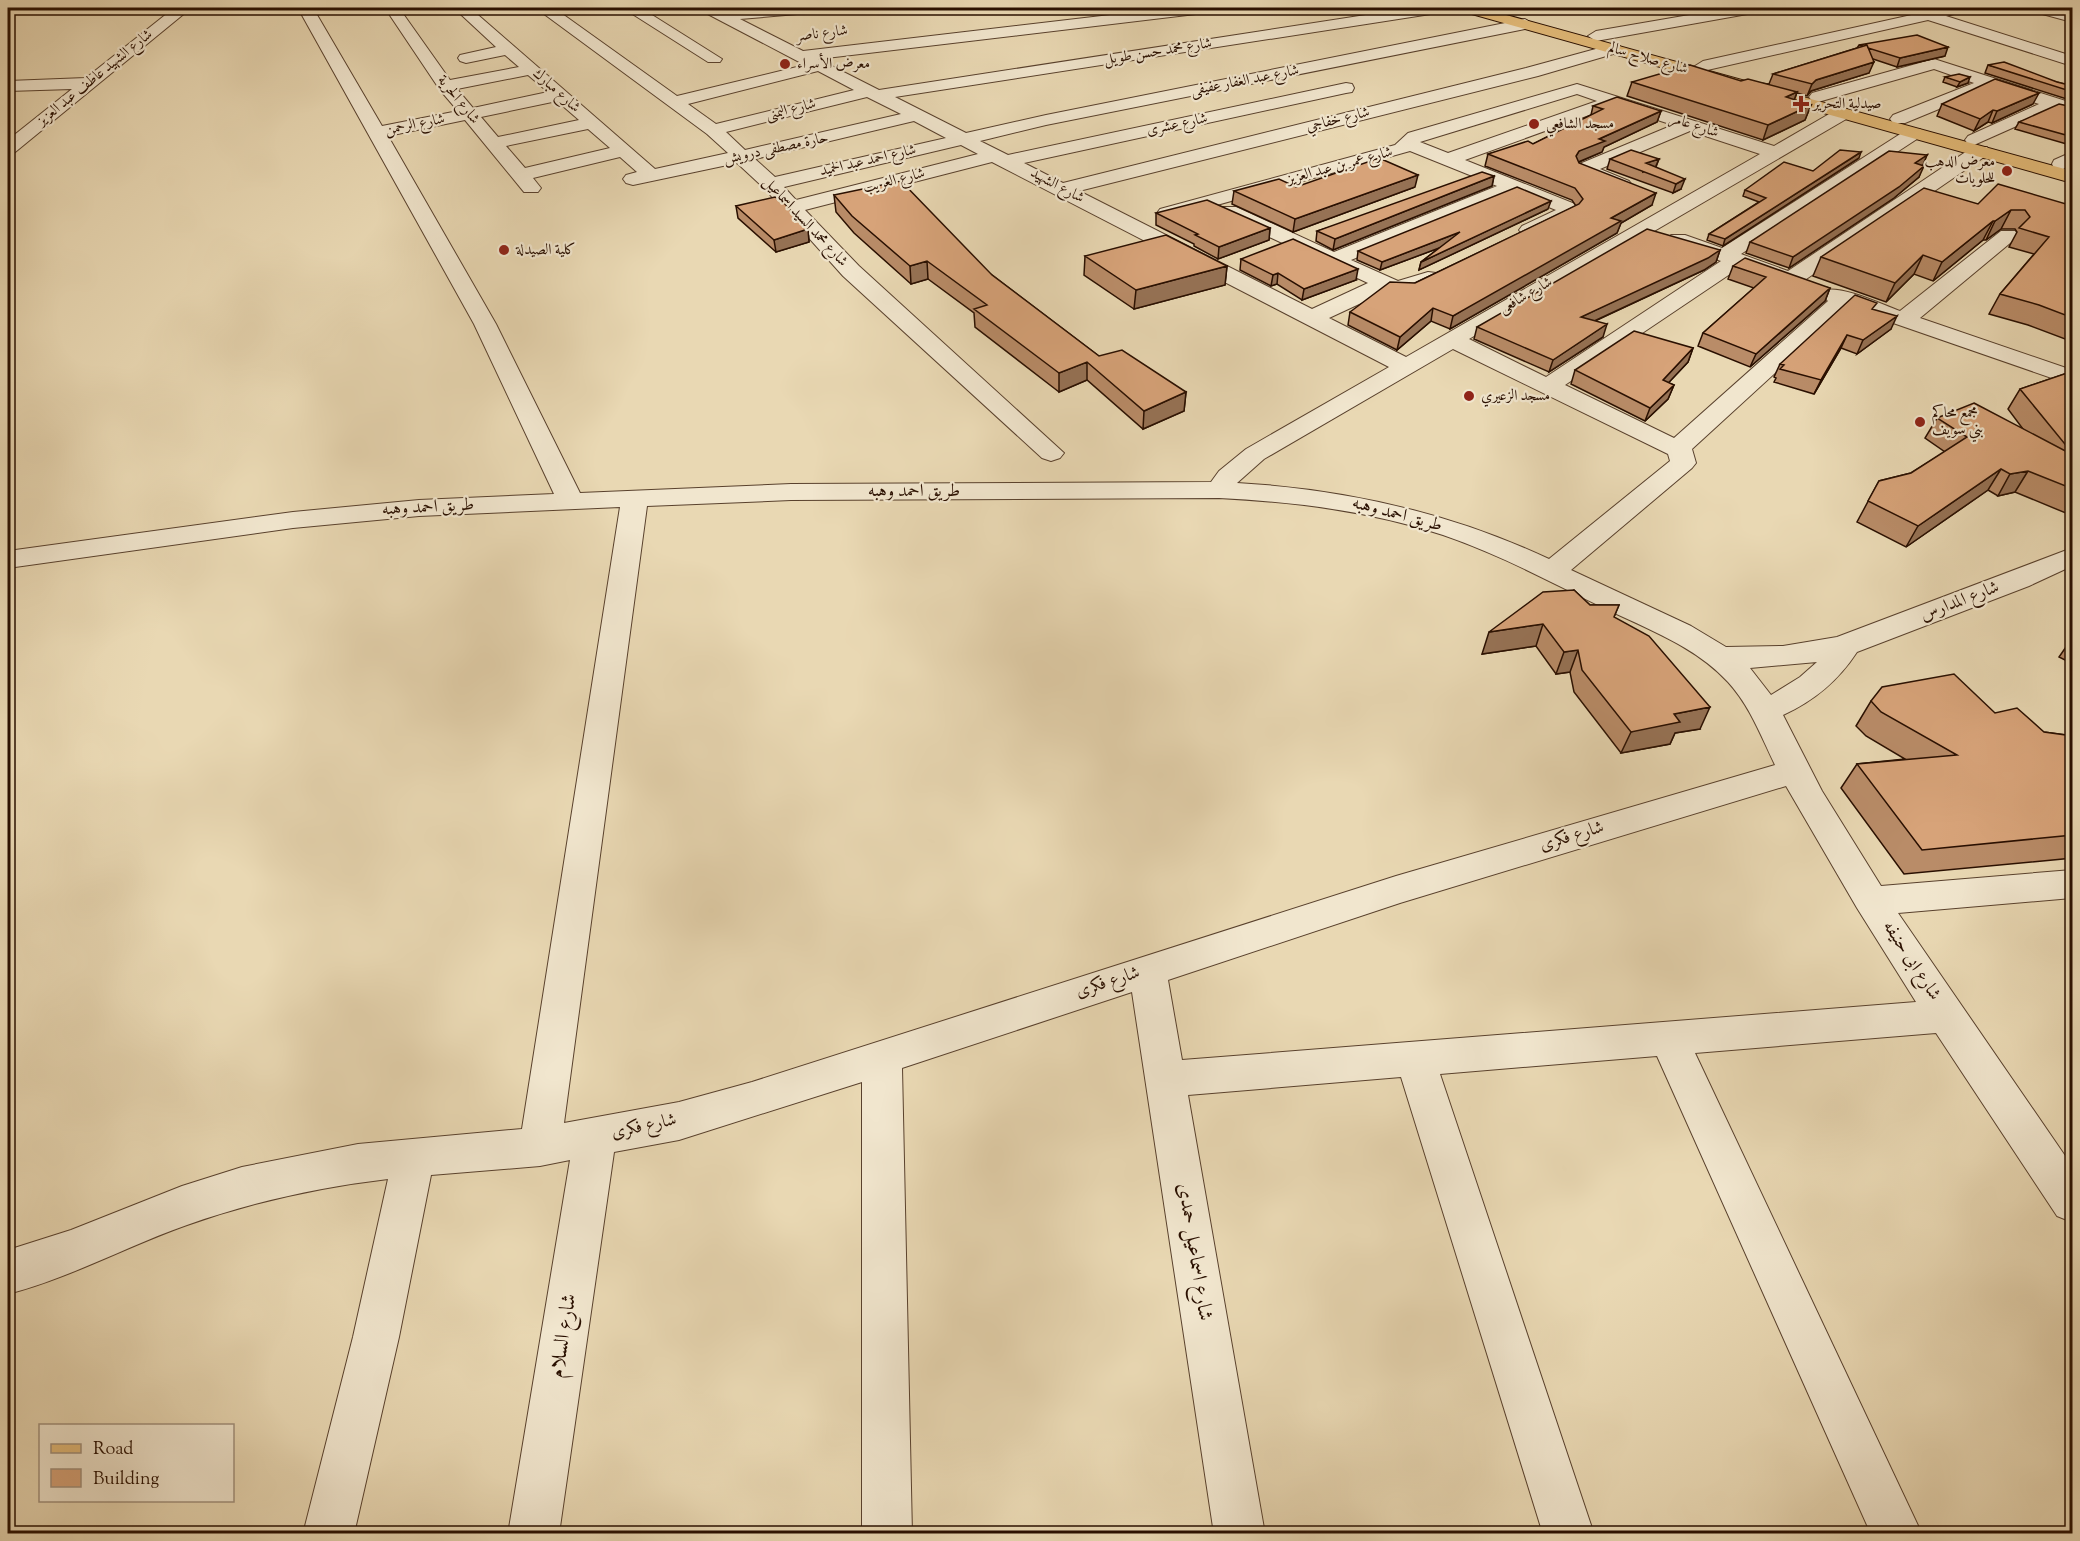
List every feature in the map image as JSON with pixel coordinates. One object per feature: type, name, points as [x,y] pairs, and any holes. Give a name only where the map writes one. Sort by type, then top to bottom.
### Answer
[{"type":"main road","name":"شارع صلاح سالم","points":[[1466,8],[1914,133],[2070,167]]},
{"type":"main road","name":"شارع صلاح سالم","points":[[1501,8],[1899,119],[1977,146]]},
{"type":"street","name":"شارع الشهيد عاطف عبد العزيز","points":[[8,149],[183,8]]},
{"type":"street","points":[[306,8],[485,324],[571,502]]},
{"type":"street","name":"شارع الحرية","points":[[392,8],[446,86],[525,181],[623,151]]},
{"type":"street","name":"شارع مبارك","points":[[462,8],[623,151],[642,177]]},
{"type":"street","name":"شارع محمد السيد اسماعيل","points":[[545,8],[713,130],[771,184],[851,272],[1051,453]]},
{"type":"street","points":[[631,8],[714,59]]},
{"type":"street","points":[[662,26],[706,15],[809,8]]},
{"type":"street","points":[[799,56],[1204,8]]},
{"type":"street","name":"شارع محمد حسن طويل","points":[[873,93],[1437,8]]},
{"type":"street","points":[[1596,36],[1753,8]]},
{"type":"street","points":[[1904,8],[2073,61]]},
{"type":"street","points":[[2036,8],[2073,18]]},
{"type":"street","points":[[2054,13],[2073,8]]},
{"type":"street","points":[[1703,66],[1927,15],[1968,9]]},
{"type":"street","name":"شارع الشهيد","points":[[706,15],[768,40],[965,138],[1216,270],[1406,366]]},
{"type":"street","name":"شارع عبد الغفار عفيفى","points":[[965,138],[1525,24]]},
{"type":"street","points":[[1878,26],[1910,37]]},
{"type":"street","name":"شارع ناصر","points":[[768,40],[803,37]]},
{"type":"street","name":"شارع خفاجي","points":[[1062,189],[1532,72],[1614,49]]},
{"type":"street","points":[[466,58],[508,50]]},
{"type":"street","points":[[1818,97],[1932,64],[2073,109]]},
{"type":"street","points":[[674,102],[820,66]]},
{"type":"street","points":[[446,86],[531,69]]},
{"type":"street","points":[[1659,76],[1682,69]]},
{"type":"street","points":[[1899,119],[1990,82]]},
{"type":"street","points":[[8,86],[88,83]]},
{"type":"street","name":"شارع عشرى","points":[[1002,158],[1346,88]]},
{"type":"street","name":"شارع عامر","points":[[1580,89],[1615,95],[1689,124],[1774,152]]},
{"type":"street","name":"شارع عمر بن عبد العزيز","points":[[1128,224],[1401,149],[1414,137],[1580,89]]},
{"type":"street","name":"شارع اليمنى","points":[[713,130],[873,93]]},
{"type":"street","name":"شارع الرحمن","points":[[376,133],[560,95]]},
{"type":"street","points":[[1449,159],[1615,95]]},
{"type":"street","points":[[1791,279],[1977,146],[2055,103]]},
{"type":"street","name":"شارع شافعى","points":[[1219,490],[1228,477],[1255,454],[1645,226],[1670,203],[1774,152],[1842,114]]},
{"type":"street","name":"حارة مصطفى درويش","points":[[642,177],[848,134],[918,115]]},
{"type":"street","points":[[493,143],[591,123]]},
{"type":"street","points":[[1640,191],[1584,169],[1689,124]]},
{"type":"street","points":[[1548,386],[1730,258],[1914,133]]},
{"type":"street","name":"شارع احمد عبد الحميد","points":[[771,184],[965,138]]},
{"type":"street","points":[[1407,143],[1564,206],[1568,210],[1513,237]]},
{"type":"street","name":"شارع الغريب","points":[[792,207],[1002,158]]},
{"type":"street","points":[[1448,184],[1481,172]]},
{"type":"street","points":[[1334,260],[1515,186]]},
{"type":"street","points":[[1208,202],[1395,288],[1408,288],[1450,267]]},
{"type":"street","points":[[1645,226],[2073,378]]},
{"type":"street","points":[[1271,249],[1315,232]]},
{"type":"street","points":[[1904,319],[2008,235]]},
{"type":"street","points":[[1216,270],[1238,261]]},
{"type":"street","points":[[1310,318],[1386,284]]},
{"type":"street","points":[[1677,449],[1844,298]]},
{"type":"street","points":[[1452,340],[1677,449],[1684,458],[1683,463],[1551,572]]},
{"type":"street","name":"طريق احمد وهبه","points":[[8,560],[335,515],[419,508],[791,492],[1219,490],[1297,495],[1354,503],[1410,516],[1487,542],[1679,633],[1719,657],[1738,674],[1764,711]]},
{"type":"street","points":[[540,1147],[635,499]]},
{"type":"street","name":"شارع المدارس","points":[[1719,657],[1774,658],[1824,651],[1846,645],[2019,580],[2073,556]]},
{"type":"street","points":[[1764,711],[1807,689],[1823,676],[1846,645]]},
{"type":"street","name":"شارع ابى حنيفه","points":[[1764,711],[1794,771],[1872,901],[1946,1016],[2070,1194]]},
{"type":"street","name":"شارع فكرى","points":[[8,1272],[71,1251],[182,1206],[242,1187],[358,1163],[540,1147],[595,1138],[679,1120],[741,1103],[1396,890],[1794,771]]},
{"type":"street","points":[[1872,901],[2073,884]]},
{"type":"street","name":"شارع اسماعيل حمدى","points":[[1147,970],[1240,1533]]},
{"type":"street","points":[[1165,1079],[1946,1016]]},
{"type":"street","points":[[1669,1040],[1897,1533]]},
{"type":"street","points":[[882,1057],[887,1533]]},
{"type":"street","points":[[1415,1059],[1569,1533]]},
{"type":"street","name":"شارع السلام","points":[[532,1533],[595,1138]]},
{"type":"street","points":[[328,1533],[376,1337],[414,1157]]},
{"type":"building","points":[[1917,35],[1948,47],[1900,58],[1868,48],[1867,45],[1859,45]]},
{"type":"building","points":[[1867,45],[1874,62],[1816,80],[1812,84],[1773,74]]},
{"type":"building","points":[[2004,62],[2073,86],[2073,92],[1988,65]]},
{"type":"building","points":[[1690,65],[1741,81],[1748,79],[1797,92],[1786,97],[1811,105],[1768,125],[1632,82]]},
{"type":"building","points":[[1959,74],[1970,77],[1960,82],[1945,77]]},
{"type":"building","points":[[1995,79],[2039,93],[1997,111],[1993,110],[1980,119],[1942,104]]},
{"type":"building","points":[[1617,97],[1661,111],[1599,139],[1605,141],[1579,151],[1576,156],[1579,163],[1656,193],[1611,218],[1621,221],[1453,316],[1433,308],[1400,337],[1350,312],[1390,282],[1415,283],[1579,204],[1583,199],[1575,188],[1488,154],[1528,141],[1533,144],[1603,109],[1593,106]]},
{"type":"building","points":[[2059,104],[2073,107],[2073,137],[2019,122]]},
{"type":"building","points":[[1631,150],[1659,159],[1646,163],[1685,179],[1676,184],[1610,159]]},
{"type":"building","points":[[1840,150],[1861,152],[1725,239],[1709,234],[1766,198],[1745,190],[1784,162],[1813,171]]},
{"type":"building","points":[[1889,151],[1927,155],[1915,163],[1924,166],[1899,187],[1793,257],[1750,242]]},
{"type":"building","points":[[1379,158],[1418,175],[1295,219],[1234,191],[1279,179],[1296,187]]},
{"type":"building","points":[[1482,172],[1494,176],[1335,239],[1317,231]]},
{"type":"building","points":[[901,181],[992,275],[1099,356],[1122,350],[1186,392],[1144,411],[1087,362],[1059,373],[974,309],[987,305],[927,261],[910,266],[852,216],[834,195]]},
{"type":"building","points":[[1998,184],[2073,206],[2073,318],[2000,294],[2049,237],[2019,228],[2030,217],[2025,210],[2011,210],[1993,221],[1942,262],[1923,255],[1895,283],[1821,257],[1924,188],[1978,204]]},
{"type":"building","points":[[1517,187],[1551,201],[1421,262],[1460,232],[1382,262],[1358,251]]},
{"type":"building","points":[[775,197],[784,203],[808,229],[774,240],[736,206]]},
{"type":"building","points":[[1207,200],[1270,228],[1219,247],[1156,213]]},
{"type":"building","points":[[1647,229],[1720,250],[1708,258],[1581,317],[1607,324],[1553,360],[1477,327]]},
{"type":"building","points":[[1166,235],[1227,266],[1136,290],[1085,256]]},
{"type":"building","points":[[1293,239],[1358,269],[1304,289],[1278,273],[1273,275],[1241,259]]},
{"type":"building","points":[[1745,258],[1830,288],[1756,354],[1703,333],[1766,277],[1733,266]]},
{"type":"building","points":[[1855,295],[1877,303],[1872,309],[1897,316],[1863,340],[1847,335],[1821,380],[1780,369],[1784,365],[1780,364]]},
{"type":"building","points":[[1634,331],[1693,348],[1663,380],[1674,385],[1650,408],[1575,370]]},
{"type":"building","points":[[2073,371],[2073,454],[2020,389]]},
{"type":"building","points":[[1974,403],[2073,455],[2073,489],[2028,471],[2010,474],[2001,469],[1918,526],[1868,501],[1879,481],[1911,473],[1967,437],[1937,418]]},
{"type":"building","points":[[1574,590],[1590,605],[1619,605],[1614,617],[1649,636],[1710,707],[1674,714],[1680,722],[1631,732],[1582,670],[1578,650],[1564,652],[1543,624],[1489,632],[1543,592]]},
{"type":"building","points":[[1954,674],[1995,713],[2017,708],[2044,732],[2073,736],[2073,835],[1922,850],[1857,764],[1957,755],[1881,712],[1871,701],[1882,687]]},
{"type":"place","name":"معرض الأسراء","points":[[785,64]]},
{"type":"place","name":"صيدلية التحرير","points":[[1801,104]]},
{"type":"place","name":"مسجد الشافعي","points":[[1534,124]]},
{"type":"place","name":"معرض الدهب للحلويات","points":[[2007,171]]},
{"type":"place","name":"كلية الصيدلة","points":[[504,250]]},
{"type":"place","name":"مسجد الزعيري","points":[[1469,396]]},
{"type":"place","name":"مجمع محاكم بني سويف","points":[[1920,422]]}]
